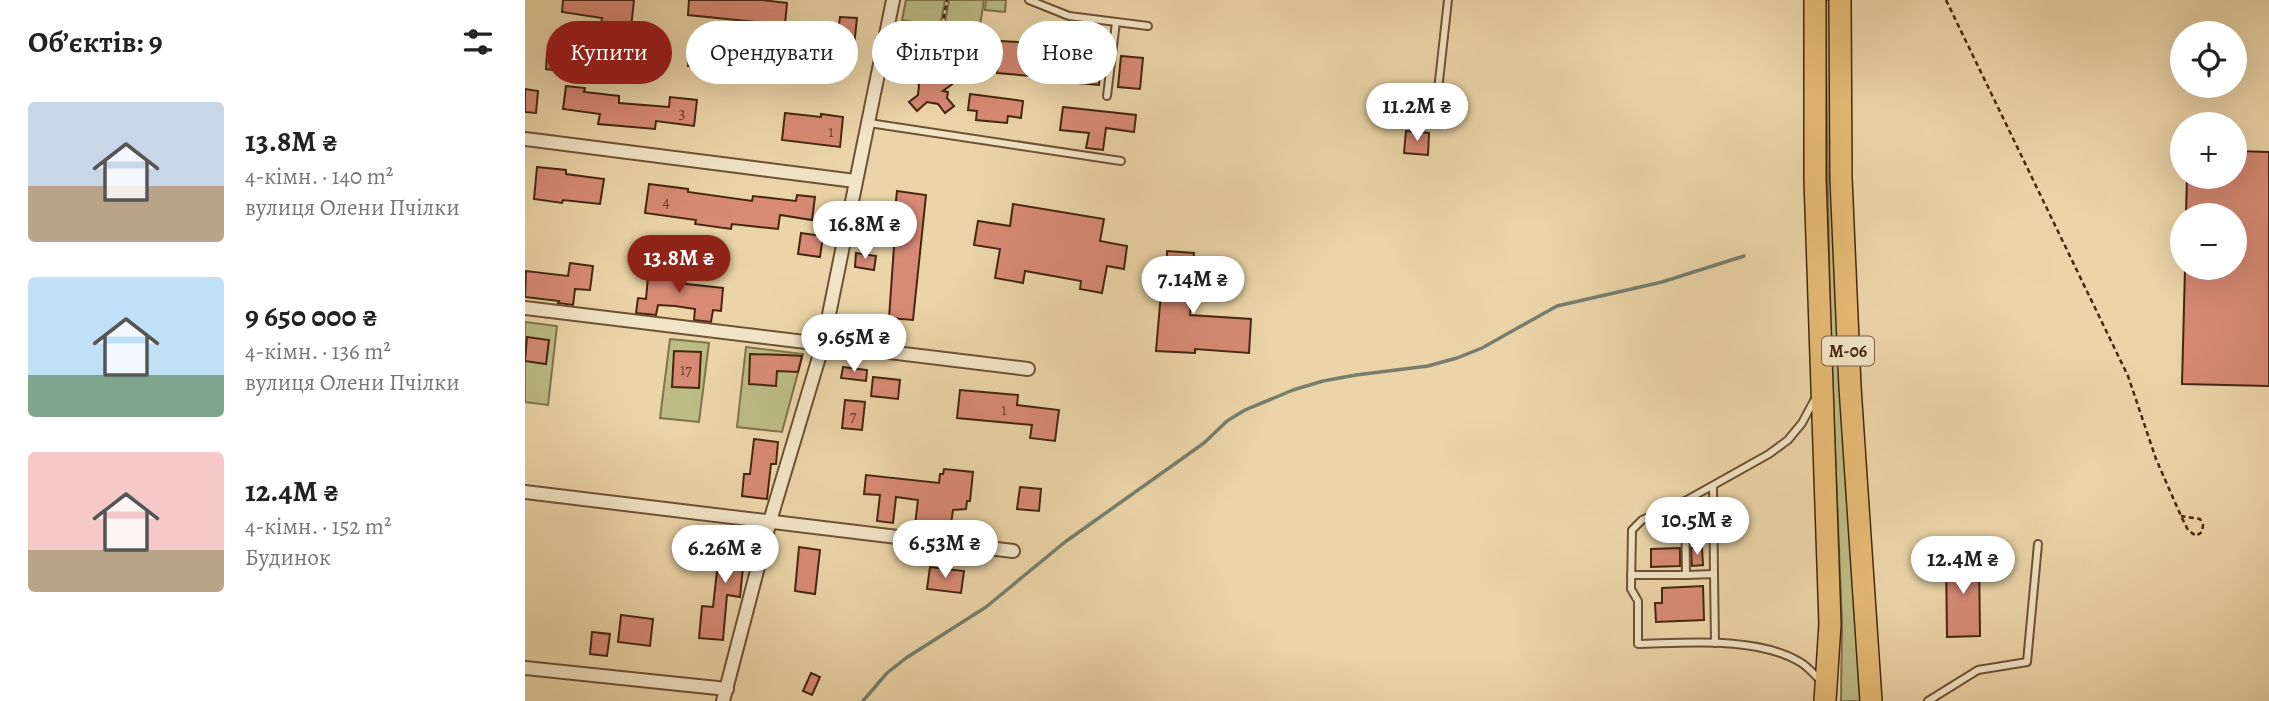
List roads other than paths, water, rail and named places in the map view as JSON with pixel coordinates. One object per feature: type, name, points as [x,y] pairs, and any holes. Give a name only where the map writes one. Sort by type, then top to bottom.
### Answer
[{"type":"highway","name":"М-06","points":[[1815,0],[1815,179],[1830,624],[1826,694]]},
{"type":"highway","name":"М-06","points":[[1840,0],[1841,178],[1849,373],[1871,701]]},
{"type":"street","points":[[525,668],[725,695],[770,522],[823,344],[893,0]]},
{"type":"street","points":[[525,139],[855,181]]},
{"type":"street","points":[[525,308],[1028,369]]},
{"type":"street","points":[[525,492],[1013,551]]},
{"type":"lane","points":[[1029,0],[1069,16],[1107,21]]},
{"type":"lane","points":[[1437,108],[1448,0]]},
{"type":"lane","points":[[1117,22],[1148,26]]},
{"type":"lane","points":[[1107,96],[1108,84]]},
{"type":"lane","points":[[869,123],[1121,161]]},
{"type":"lane","points":[[1821,386],[1802,423],[1788,440],[1713,486],[1642,520],[1632,530],[1631,589],[1638,601],[1638,644],[1715,643],[1756,647],[1780,653],[1801,662],[1826,694]]},
{"type":"lane","points":[[1713,486],[1715,643]]},
{"type":"lane","points":[[1685,501],[1686,575]]},
{"type":"lane","points":[[1928,701],[1977,670],[2027,662],[2038,544]]},
{"type":"lane","points":[[1631,575],[1714,574]]},
{"type":"waterway","points":[[863,701],[887,673],[906,658],[986,607],[1065,542],[1204,443],[1227,421],[1245,410],[1323,381],[1428,366],[1457,358],[1482,348],[1557,306],[1662,282],[1744,256]]}]
